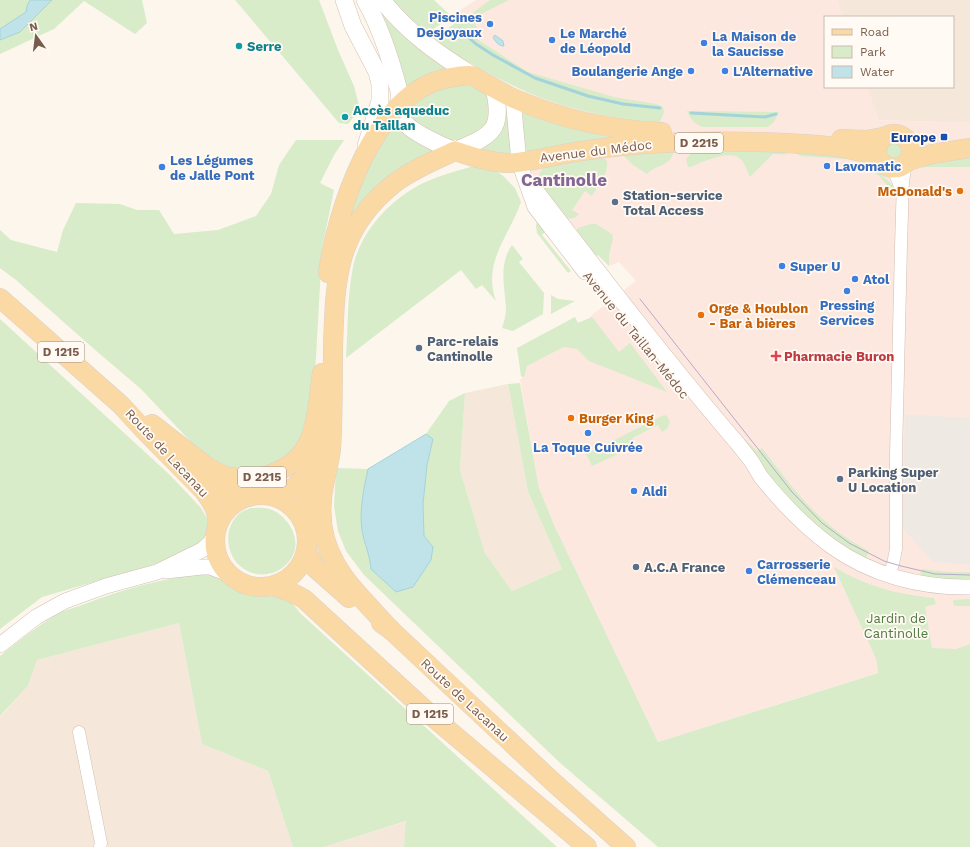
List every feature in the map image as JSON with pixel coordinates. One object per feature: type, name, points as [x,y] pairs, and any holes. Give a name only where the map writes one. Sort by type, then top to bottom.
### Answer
[{"type":"main road","points":[[344,0],[353,26],[377,72],[380,84],[381,95],[378,109],[362,161]]},
{"type":"main road","name":"Avenue du Médoc","points":[[365,0],[389,57],[399,94],[400,115],[404,122],[431,141],[471,156],[504,163],[637,144],[715,142],[782,143],[828,146],[866,153],[896,163]]},
{"type":"main road","name":"Avenue du Médoc","points":[[382,0],[405,26],[425,44],[472,75],[513,98],[558,115],[583,122],[636,131],[808,136],[849,140],[866,140],[883,137]]},
{"type":"main road","name":"D 2215","points":[[272,496],[290,490],[300,481],[312,464],[320,441],[323,418],[322,373],[325,304],[331,247],[340,213],[362,161],[385,120],[415,92],[439,80],[472,75]]},
{"type":"main road","points":[[391,630],[345,580],[338,570],[327,544],[323,529],[321,514],[323,487],[330,465],[333,422],[334,305],[340,265],[355,227],[369,209],[397,182],[425,165],[484,137],[494,127],[497,122],[498,111],[494,88]]},
{"type":"main road","points":[[970,139],[930,144],[908,140],[898,134],[892,133],[880,140],[876,150],[896,163],[932,154],[970,148]]},
{"type":"main road","points":[[896,163],[911,150],[908,140]]},
{"type":"main road","name":"Route de Lacanau","points":[[0,298],[121,405],[202,490],[211,501],[217,512],[217,530]]},
{"type":"main road","name":"D 2215","points":[[149,422],[206,466],[215,471],[230,477],[244,479],[260,478],[271,475],[282,470],[294,461],[309,440],[314,428],[322,373]]},
{"type":"main road","name":"Route de Lacanau","points":[[121,405],[149,422],[221,490],[234,495],[248,497]]},
{"type":"main road","points":[[304,523],[307,499],[322,464],[333,422]]},
{"type":"main road","points":[[260,495],[272,496],[285,501],[296,511],[304,523],[308,536],[307,551],[302,563],[294,574],[284,581],[272,586],[256,587],[241,583],[229,574],[220,562],[216,549],[217,530],[225,512],[236,503],[248,497],[260,495]]},
{"type":"main road","name":"Route de Lacanau","points":[[307,551],[311,561],[322,575],[359,607],[391,630],[552,781],[626,847]]},
{"type":"main road","name":"D 1215","points":[[272,586],[285,589],[304,599],[434,718],[587,847]]},
{"type":"street","name":"Avenue du Taillan-Médoc","points":[[513,98],[519,162],[527,182],[535,189],[588,260],[695,395],[749,458],[760,476],[809,529],[831,546],[857,562],[889,575],[915,583],[941,587],[970,587]]},
{"type":"street","points":[[889,575],[894,564],[896,550],[896,455],[902,196],[896,163]]},
{"type":"street","points":[[157,572],[202,550],[210,542],[217,530]]},
{"type":"street","points":[[0,645],[36,617],[65,602],[106,586],[157,572],[202,567],[216,569],[229,574]]},
{"type":"street","points":[[79,732],[101,843],[100,847]]},
{"type":"shaded area","points":[[476,0],[837,0],[842,16],[824,16],[824,88],[867,88],[878,120],[970,123],[970,644],[658,742],[555,527],[539,488],[520,379],[524,378],[527,366],[564,347],[593,314],[636,281],[619,262],[609,266],[598,255],[593,258],[537,186],[524,154],[521,117],[528,72],[475,37],[451,16]]},
{"type":"shaded area","points":[[837,0],[970,0],[970,123],[878,120],[867,88],[954,88],[954,16],[842,16]]},
{"type":"shaded area","points":[[508,384],[528,492],[562,569],[512,591],[485,553],[460,470],[465,393]]},
{"type":"shaded area","points":[[905,414],[970,418],[970,565],[933,562],[902,527]]},
{"type":"shaded area","points":[[179,623],[202,744],[268,771],[293,847],[0,847],[0,717],[28,686],[37,660]]},
{"type":"shaded area","points":[[407,821],[404,847],[324,847]]},
{"type":"green space","points":[[0,0],[142,0],[147,23],[135,34],[84,1],[54,29],[0,54]]},
{"type":"green space","points":[[235,0],[319,0],[338,50],[354,86],[360,109],[348,124],[339,123]]},
{"type":"green space","points":[[375,0],[448,70],[404,91]]},
{"type":"green space","points":[[391,0],[434,0],[451,16],[427,34],[422,34]]},
{"type":"green space","points":[[490,0],[509,0],[483,13],[475,23],[479,33],[476,38],[528,72],[614,97],[657,104],[663,107],[664,112],[660,122],[642,123],[630,121],[583,111],[553,102],[494,76],[437,43],[436,40],[441,33],[457,22],[459,23]]},
{"type":"green space","points":[[447,85],[470,86],[480,90],[488,97],[491,101],[492,110],[486,128],[460,140],[450,140],[427,132],[408,115],[407,110],[412,103]]},
{"type":"green space","points":[[505,108],[507,108],[511,156],[474,151]]},
{"type":"green space","points":[[687,111],[779,112],[774,122],[768,127],[702,127],[689,116]]},
{"type":"green space","points":[[528,112],[637,136],[524,154],[521,117],[524,113]]},
{"type":"green space","points":[[395,125],[434,151],[415,159],[389,175],[367,197],[348,225],[344,223],[385,131]]},
{"type":"green space","points":[[894,138],[903,142],[907,151],[903,160],[894,164],[885,160],[881,151],[885,142]]},
{"type":"green space","points":[[296,140],[344,140],[334,155],[320,183],[334,190],[322,249],[314,393],[311,415],[298,446],[268,469],[231,471],[214,462],[192,443],[141,389],[16,280],[0,268],[0,230],[11,240],[57,252],[63,230],[76,203],[120,204],[137,210],[159,210],[174,234],[218,230],[256,216],[271,194],[279,165]]},
{"type":"green space","points":[[774,148],[788,155],[773,154],[750,177],[743,162],[735,156],[722,156],[691,167],[688,167],[686,159],[694,150]]},
{"type":"green space","points":[[791,148],[831,151],[862,157],[868,160],[880,174],[891,183],[896,196],[880,177],[861,160],[800,156]]},
{"type":"green space","points":[[674,152],[669,161],[647,174],[633,165],[623,155]]},
{"type":"green space","points":[[970,157],[970,167],[917,167],[935,162]]},
{"type":"green space","points":[[602,158],[606,159],[607,164],[605,174],[592,196],[585,191],[572,210],[579,214],[574,218],[565,218],[537,186],[538,176],[543,168],[569,161]]},
{"type":"green space","points":[[477,165],[491,168],[502,175],[515,188],[521,202],[495,262],[492,274],[496,301],[482,285],[476,289],[461,270],[346,358],[350,284],[355,258],[369,231],[389,206],[415,188],[440,176]]},
{"type":"green space","points":[[537,221],[543,226],[544,233],[542,235],[571,271],[568,273],[537,233]]},
{"type":"green space","points":[[596,224],[612,234],[613,238],[609,255],[609,266],[598,255],[593,258],[574,235],[578,228]]},
{"type":"green space","points":[[512,245],[523,259],[519,262],[544,293],[543,314],[513,331],[502,328],[506,309],[503,276],[505,260]]},
{"type":"green space","points":[[551,295],[558,299],[575,301],[551,314]]},
{"type":"green space","points":[[575,317],[578,323],[592,317],[619,352],[630,343],[667,392],[589,361],[577,349],[564,347],[527,366],[524,378],[521,376],[517,348]]},
{"type":"green space","points":[[0,319],[171,476],[201,508],[208,520],[209,528],[206,538],[197,546],[177,556],[152,565],[42,597],[0,629]]},
{"type":"green space","name":"Jardin de Cantinolle","points":[[520,383],[539,488],[555,527],[658,742],[878,673],[877,662],[873,652],[834,567],[871,585],[895,592],[934,598],[936,604],[925,607],[932,648],[955,649],[970,644],[970,847],[658,847],[559,762],[364,575],[346,551],[338,531],[334,506],[336,468],[368,469],[362,499],[361,522],[371,569],[433,547],[424,536],[423,504],[427,465],[433,439],[426,434],[449,401],[465,393],[460,470],[485,553],[512,591],[562,569],[528,492],[508,384]]},
{"type":"green space","points":[[664,415],[667,416],[670,422],[667,429],[662,432],[658,425],[632,438],[636,446],[592,466],[586,454]]},
{"type":"green space","points":[[729,424],[757,451],[762,448],[786,479],[822,519],[851,541],[869,551],[866,558],[845,546],[826,532],[790,499],[758,462]]},
{"type":"green space","points":[[251,508],[267,508],[277,513],[283,517],[291,527],[294,534],[295,547],[290,561],[284,567],[270,574],[254,573],[246,570],[239,565],[231,553],[228,539],[231,525],[240,513]]},
{"type":"green space","points":[[922,569],[949,572],[970,572],[970,580],[949,580],[920,576]]},
{"type":"green space","points":[[209,573],[218,576],[243,593],[263,597],[276,596],[287,600],[557,847],[404,847],[406,821],[324,847],[293,847],[268,771],[202,744],[179,623],[37,660],[28,686],[0,716],[0,656],[40,625],[64,611],[129,589],[177,577]]},
{"type":"green space","points":[[970,599],[970,606],[954,606],[953,600]]},
{"type":"water","points":[[30,0],[52,0],[20,32],[0,40],[0,29],[26,12]]},
{"type":"water","points":[[495,35],[503,41],[504,46],[496,42],[493,37]]},
{"type":"water","points":[[426,434],[433,439],[427,465],[423,504],[424,536],[433,547],[431,560],[413,587],[396,592],[371,569],[361,522],[362,499],[368,469]]},
{"type":"waterway","points":[[459,29],[476,44],[493,55],[535,78],[588,96],[623,104],[660,108]]},
{"type":"waterway","points":[[691,113],[765,117],[776,114]]},
{"type":"tram line","points":[[640,299],[792,492],[822,523],[849,543],[884,561],[935,574],[970,575]]},
{"type":"place","name":"Piscines Desjoyaux","points":[[490,24]]},
{"type":"place","name":"Le Marché de Léopold","points":[[552,40]]},
{"type":"place","name":"La Maison de la Saucisse","points":[[704,43]]},
{"type":"place","name":"Serre","points":[[239,46]]},
{"type":"place","name":"Boulangerie Ange","points":[[691,71]]},
{"type":"place","name":"L'Alternative","points":[[725,71]]},
{"type":"place","name":"Accès aqueduc du Taillan","points":[[345,117]]},
{"type":"place","name":"Europe","points":[[944,137]]},
{"type":"place","name":"Lavomatic","points":[[827,166]]},
{"type":"place","name":"Les Légumes de Jalle Pont","points":[[162,167]]},
{"type":"place","name":"McDonald's","points":[[960,191]]},
{"type":"place","name":"Station-service Total Access","points":[[615,202]]},
{"type":"place","name":"Super U","points":[[782,266]]},
{"type":"place","name":"Atol","points":[[855,279]]},
{"type":"place","name":"Pressing Services","points":[[847,291]]},
{"type":"place","name":"Orge & Houblon - Bar à bières","points":[[701,315]]},
{"type":"place","name":"Parc-relais Cantinolle","points":[[419,348]]},
{"type":"place","name":"Pharmacie Buron","points":[[776,356]]},
{"type":"place","name":"Burger King","points":[[571,418]]},
{"type":"place","name":"La Toque Cuivrée","points":[[588,433]]},
{"type":"place","name":"Parking Super U Location","points":[[840,479]]},
{"type":"place","name":"Aldi","points":[[634,491]]},
{"type":"place","name":"A.C.A France","points":[[636,567]]},
{"type":"place","name":"Carrosserie Clémenceau","points":[[749,571]]},
{"type":"district","name":"Cantinolle","points":[[564,180]]}]
